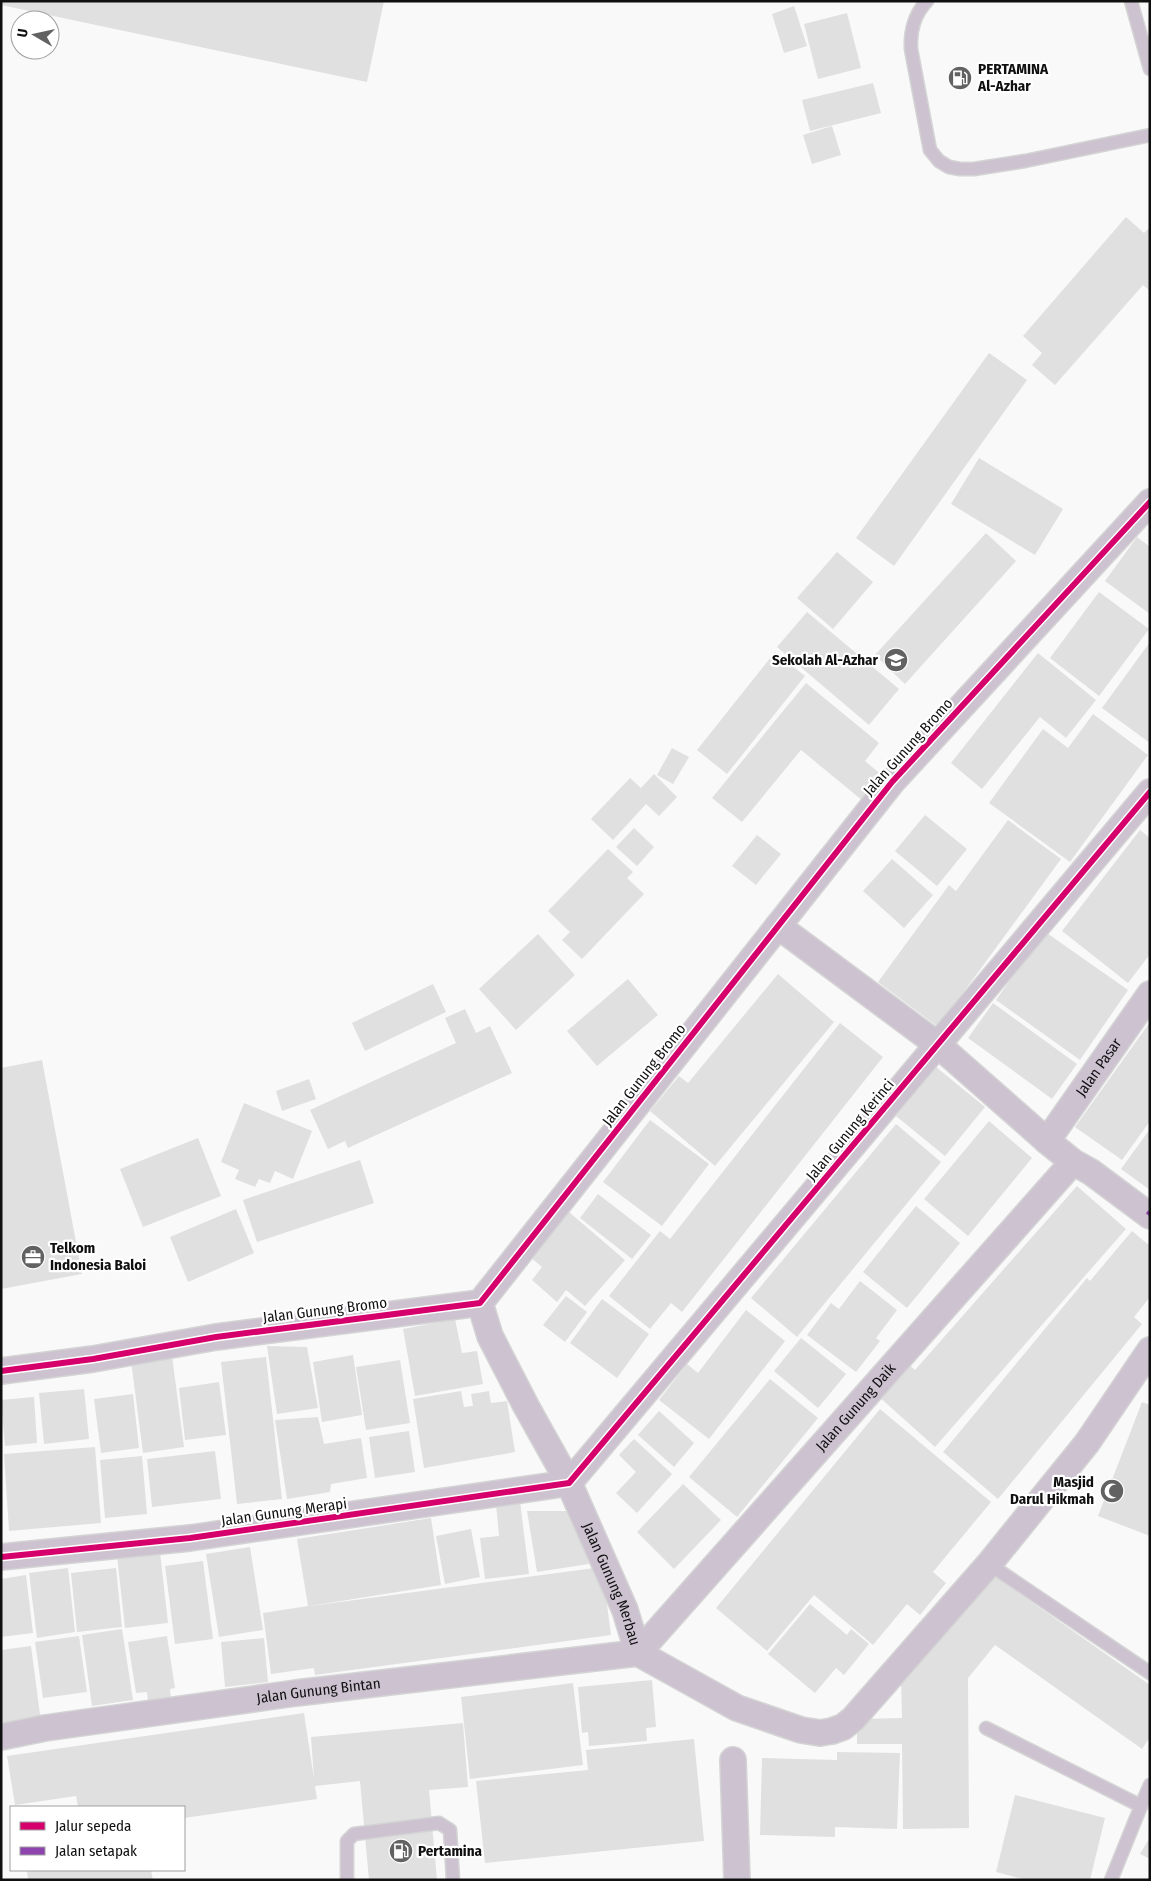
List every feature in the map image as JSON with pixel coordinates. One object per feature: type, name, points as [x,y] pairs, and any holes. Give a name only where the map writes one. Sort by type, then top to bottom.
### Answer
[{"type":"street","name":"Jalan Gunung Bromo","points":[[1,1370],[93,1360],[216,1337],[480,1303],[892,782],[1150,502]]},
{"type":"street","name":"Jalan Gunung Kerinci","points":[[569,1482],[1150,792]]},
{"type":"street","points":[[778,926],[938,1045],[1046,1141],[1073,1162],[1091,1172],[1149,1214]]},
{"type":"street","name":"Jalan Pasar","points":[[1046,1141],[1150,994]]},
{"type":"street","name":"Jalan Gunung Daik","points":[[638,1653],[1073,1162]]},
{"type":"street","name":"Jalan Gunung Merbau","points":[[480,1303],[490,1336],[526,1406],[569,1482],[625,1610],[638,1653],[737,1708],[801,1730],[820,1733],[843,1727],[853,1719],[989,1564],[1087,1443],[1150,1350]]},
{"type":"street","name":"Jalan Gunung Merapi","points":[[1,1558],[190,1538],[569,1482]]},
{"type":"street","name":"Jalan Gunung Bintan","points":[[1,1738],[45,1728],[296,1693],[638,1653]]},
{"type":"street","points":[[733,1760],[737,1880]]},
{"type":"lane","points":[[927,1],[914,19],[910,33],[911,49],[930,150],[939,161],[949,167],[960,170],[1001,166],[1150,135]]},
{"type":"lane","points":[[1131,1],[1150,68]]},
{"type":"lane","points":[[989,1564],[1150,1673]]},
{"type":"lane","points":[[986,1728],[1141,1806]]},
{"type":"lane","points":[[1111,1880],[1150,1785]]},
{"type":"lane","points":[[347,1880],[347,1841],[354,1834],[439,1823],[450,1830],[453,1880]]},
{"type":"building","points":[[1,1],[384,1],[367,82],[60,17],[60,10],[25,10],[1,5]]},
{"type":"building","points":[[794,6],[807,46],[784,53],[772,14]]},
{"type":"building","points":[[847,13],[861,68],[818,79],[804,24]]},
{"type":"building","points":[[873,83],[881,113],[810,131],[802,100]]},
{"type":"building","points":[[832,126],[841,155],[812,164],[803,135]]},
{"type":"building","points":[[1126,217],[1144,233],[1150,227],[1150,291],[1143,285],[1055,385],[1032,365],[1042,353],[1023,336]]},
{"type":"building","points":[[989,353],[1027,380],[894,566],[856,538]]},
{"type":"building","points":[[979,458],[1063,509],[1035,555],[951,504]]},
{"type":"building","points":[[986,533],[1016,561],[905,684],[875,655]]},
{"type":"building","points":[[1137,537],[1150,547],[1150,614],[1105,581]]},
{"type":"building","points":[[837,552],[873,582],[833,629],[797,598]]},
{"type":"building","points":[[1099,592],[1149,629],[1099,696],[1050,658]]},
{"type":"building","points":[[807,612],[899,689],[869,725],[777,647]]},
{"type":"building","points":[[1150,642],[1150,743],[1102,708]]},
{"type":"building","points":[[775,652],[805,676],[727,774],[697,750]]},
{"type":"building","points":[[1038,653],[1096,700],[1066,738],[1040,717],[982,789],[951,763]]},
{"type":"building","points":[[806,683],[879,743],[865,761],[883,776],[863,801],[801,750],[742,822],[712,798]]},
{"type":"building","points":[[1093,714],[1148,755],[1070,862],[989,803],[1043,729],[1068,748]]},
{"type":"building","points":[[672,748],[689,757],[673,784],[657,775]]},
{"type":"building","points":[[654,774],[677,797],[659,816],[646,804],[613,840],[591,819],[630,778],[641,788]]},
{"type":"building","points":[[925,815],[967,849],[937,886],[895,851]]},
{"type":"building","points":[[1008,820],[1061,859],[938,1027],[878,982],[949,885],[956,891]]},
{"type":"building","points":[[634,828],[654,847],[637,866],[616,847]]},
{"type":"building","points":[[1140,830],[1150,838],[1150,954],[1128,983],[1062,931]]},
{"type":"building","points":[[757,835],[781,854],[756,885],[732,866]]},
{"type":"building","points":[[608,849],[633,872],[627,878],[644,894],[582,959],[562,940],[570,932],[548,911]]},
{"type":"building","points":[[892,859],[933,895],[904,928],[863,891]]},
{"type":"building","points":[[1044,931],[1128,990],[1080,1060],[996,1000]]},
{"type":"building","points":[[538,934],[575,975],[516,1030],[479,989]]},
{"type":"building","points":[[778,974],[834,1022],[715,1166],[650,1111],[679,1076],[688,1083]]},
{"type":"building","points":[[628,979],[658,1015],[597,1066],[567,1031]]},
{"type":"building","points":[[433,984],[446,1012],[365,1051],[352,1023]]},
{"type":"building","points":[[993,1003],[1077,1064],[1052,1099],[968,1038]]},
{"type":"building","points":[[465,1009],[476,1033],[490,1026],[512,1073],[348,1148],[345,1141],[328,1149],[310,1110],[456,1043],[445,1018]]},
{"type":"building","points":[[1150,1022],[1150,1121],[1122,1160],[1075,1127]]},
{"type":"building","points":[[840,1023],[883,1057],[682,1312],[671,1303],[650,1329],[609,1296],[660,1231],[670,1239]]},
{"type":"building","points":[[42,1060],[82,1274],[1,1289],[1,1068]]},
{"type":"building","points":[[936,1067],[985,1107],[945,1156],[896,1116]]},
{"type":"building","points":[[309,1079],[316,1099],[282,1111],[276,1091]]},
{"type":"building","points":[[244,1103],[312,1131],[293,1179],[275,1171],[270,1183],[259,1179],[255,1187],[235,1179],[239,1170],[221,1162]]},
{"type":"building","points":[[650,1120],[709,1164],[662,1226],[603,1182]]},
{"type":"building","points":[[989,1121],[1032,1158],[968,1236],[924,1199]]},
{"type":"building","points":[[896,1124],[941,1162],[797,1337],[751,1298]]},
{"type":"building","points":[[1150,1129],[1150,1190],[1121,1169]]},
{"type":"building","points":[[198,1138],[221,1196],[143,1227],[120,1169]]},
{"type":"building","points":[[360,1160],[374,1203],[257,1242],[243,1200]]},
{"type":"building","points":[[1077,1186],[1126,1229],[935,1447],[877,1395],[906,1362],[915,1370]]},
{"type":"building","points":[[598,1194],[651,1235],[632,1259],[580,1218]]},
{"type":"building","points":[[916,1206],[960,1243],[907,1308],[863,1272]]},
{"type":"building","points":[[236,1209],[254,1253],[188,1282],[170,1237]]},
{"type":"building","points":[[569,1212],[625,1260],[585,1306],[566,1290],[557,1302],[532,1280],[542,1267],[530,1257]]},
{"type":"building","points":[[1132,1231],[1150,1246],[1150,1297],[1134,1317],[1142,1324],[998,1499],[943,1452],[1087,1278],[1090,1281]]},
{"type":"building","points":[[860,1281],[897,1310],[876,1338],[880,1341],[856,1372],[807,1335],[831,1303],[839,1309]]},
{"type":"building","points":[[566,1296],[587,1312],[565,1342],[543,1325]]},
{"type":"building","points":[[602,1299],[649,1334],[617,1378],[570,1343]]},
{"type":"building","points":[[746,1310],[785,1341],[709,1439],[659,1400],[687,1364],[698,1373]]},
{"type":"building","points":[[455,1319],[462,1353],[477,1351],[483,1384],[415,1396],[403,1329]]},
{"type":"building","points":[[801,1338],[846,1374],[818,1408],[774,1371]]},
{"type":"building","points":[[267,1346],[307,1347],[318,1408],[277,1414]]},
{"type":"building","points":[[353,1355],[362,1415],[322,1422],[313,1362]]},
{"type":"building","points":[[172,1356],[184,1447],[143,1453],[131,1361]]},
{"type":"building","points":[[266,1357],[282,1499],[237,1504],[221,1362]]},
{"type":"building","points":[[400,1360],[410,1423],[366,1430],[356,1367]]},
{"type":"building","points":[[770,1379],[818,1418],[737,1517],[689,1477]]},
{"type":"building","points":[[219,1382],[226,1435],[185,1440],[179,1388]]},
{"type":"building","points":[[84,1389],[89,1439],[44,1444],[39,1393]]},
{"type":"building","points":[[461,1391],[464,1407],[473,1406],[471,1394],[489,1391],[491,1403],[507,1401],[515,1452],[424,1468],[413,1399]]},
{"type":"building","points":[[133,1394],[139,1448],[101,1453],[94,1399]]},
{"type":"building","points":[[34,1397],[37,1443],[5,1446],[1,1400]]},
{"type":"building","points":[[1142,1402],[1150,1405],[1150,1536],[1098,1516]]},
{"type":"building","points":[[880,1409],[991,1502],[933,1572],[946,1583],[920,1615],[907,1604],[873,1645],[814,1595],[767,1651],[716,1608]]},
{"type":"building","points":[[659,1411],[694,1443],[674,1467],[638,1435]]},
{"type":"building","points":[[318,1417],[324,1444],[361,1438],[367,1478],[331,1484],[330,1492],[287,1499],[275,1420]]},
{"type":"building","points":[[409,1431],[415,1472],[375,1478],[369,1437]]},
{"type":"building","points":[[634,1439],[672,1474],[637,1513],[616,1493],[636,1472],[619,1455]]},
{"type":"building","points":[[95,1447],[101,1523],[9,1531],[4,1454]]},
{"type":"building","points":[[215,1451],[221,1499],[152,1507],[147,1459]]},
{"type":"building","points":[[142,1456],[147,1514],[105,1518],[100,1460]]},
{"type":"building","points":[[683,1484],[721,1520],[674,1569],[637,1532]]},
{"type":"building","points":[[520,1501],[529,1574],[485,1579],[480,1538],[499,1536],[496,1504]]},
{"type":"building","points":[[527,1511],[571,1511],[589,1564],[537,1572]]},
{"type":"building","points":[[431,1518],[441,1585],[310,1606],[602,1567],[611,1635],[315,1675],[314,1668],[271,1674],[263,1613],[308,1606],[297,1539]]},
{"type":"building","points":[[471,1529],[480,1577],[445,1584],[436,1536]]},
{"type":"building","points":[[250,1547],[263,1630],[219,1637],[206,1554]]},
{"type":"building","points":[[160,1552],[168,1623],[125,1628],[117,1556]]},
{"type":"building","points":[[203,1561],[213,1639],[175,1644],[165,1566]]},
{"type":"building","points":[[68,1568],[75,1632],[37,1638],[29,1573]]},
{"type":"building","points":[[116,1568],[122,1627],[77,1632],[71,1573]]},
{"type":"building","points":[[26,1575],[33,1633],[1,1637],[1,1579]]},
{"type":"building","points":[[996,1577],[1150,1685],[1150,1737],[1142,1749],[995,1645],[968,1678],[969,1828],[903,1829],[902,1744],[857,1744],[857,1719],[902,1718],[901,1680]]},
{"type":"building","points":[[810,1604],[847,1635],[851,1629],[869,1644],[844,1675],[836,1668],[815,1693],[768,1654]]},
{"type":"building","points":[[122,1629],[133,1700],[92,1706],[82,1635]]},
{"type":"building","points":[[79,1636],[87,1692],[43,1698],[35,1642]]},
{"type":"building","points":[[167,1636],[175,1688],[170,1689],[171,1699],[148,1702],[147,1692],[136,1693],[128,1642]]},
{"type":"building","points":[[264,1638],[268,1682],[225,1687],[221,1642]]},
{"type":"building","points":[[31,1646],[41,1722],[1,1727],[1,1650]]},
{"type":"building","points":[[652,1680],[656,1727],[646,1728],[647,1741],[589,1746],[588,1732],[582,1733],[578,1687]]},
{"type":"building","points":[[573,1683],[583,1765],[470,1779],[461,1697]]},
{"type":"building","points":[[304,1713],[314,1779],[311,1737],[463,1723],[468,1787],[429,1790],[437,1880],[369,1880],[360,1781],[315,1786],[317,1799],[185,1818],[185,1806],[78,1806],[76,1796],[15,1805],[7,1756]]},
{"type":"building","points":[[694,1739],[704,1841],[485,1863],[476,1781],[588,1770],[586,1750]]},
{"type":"building","points":[[837,1752],[900,1753],[897,1829],[835,1827],[835,1837],[760,1835],[762,1758],[837,1760]]},
{"type":"building","points":[[1015,1795],[1105,1818],[1090,1880],[1027,1880],[996,1872]]},
{"type":"building","points":[[1150,1837],[1150,1859],[1140,1854]]},
{"type":"building","points":[[27,1871],[151,1871],[153,1880],[28,1880]]},
{"type":"cycle path","points":[[1,1371],[93,1359],[216,1337],[480,1303],[892,782],[1150,502]]},
{"type":"cycle path","points":[[1,1557],[190,1538],[569,1483],[1150,792]]},
{"type":"place","name":"PERTAMINA Al-Azhar","points":[[960,78]]},
{"type":"place","name":"Sekolah Al-Azhar","points":[[896,660]]},
{"type":"place","name":"Telkom Indonesia Baloi","points":[[33,1257]]},
{"type":"place","name":"Masjid Darul Hikmah","points":[[1112,1491]]},
{"type":"place","name":"Pertamina","points":[[401,1851]]}]
